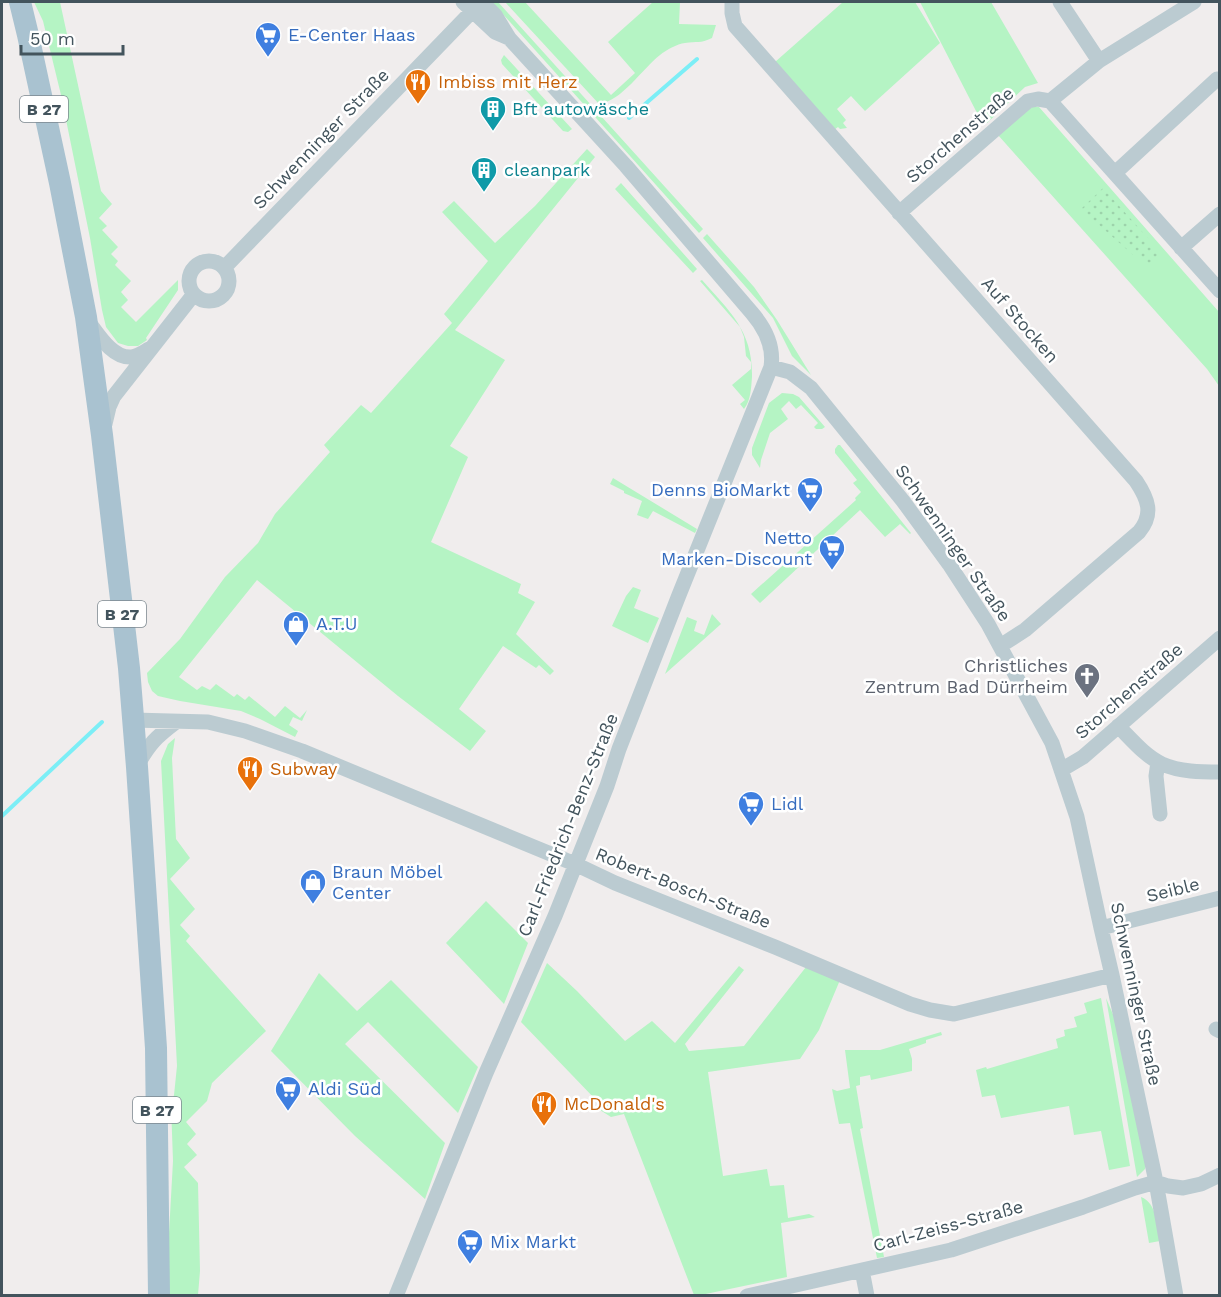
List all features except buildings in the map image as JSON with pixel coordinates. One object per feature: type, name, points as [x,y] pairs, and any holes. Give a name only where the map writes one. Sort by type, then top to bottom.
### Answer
[{"type":"main road","name":"B 27","points":[[20,2],[60,183],[86,317],[129,668],[156,1048],[159,1296]]},
{"type":"street","name":"Auf Stocken","points":[[732,2],[735,26],[1136,481],[1145,496],[1149,512],[1145,525],[1139,532],[1025,630],[1000,646]]},
{"type":"street","points":[[1060,2],[1099,62]]},
{"type":"street","name":"Storchenstraße","points":[[899,213],[1028,101],[1038,99],[1050,101],[1099,62],[1194,2]]},
{"type":"street","name":"Schwenninger Straße","points":[[224,268],[474,4],[495,32],[509,38],[626,166],[759,321],[768,337],[773,357],[771,367],[790,372],[811,387],[903,501],[988,624],[1052,743],[1077,817],[1156,1182],[1176,1296]]},
{"type":"street","points":[[1114,173],[1217,79]]},
{"type":"street","points":[[1050,101],[1220,291]]},
{"type":"street","points":[[1181,248],[1220,214]]},
{"type":"street","points":[[206,261],[224,268],[229,279],[225,292],[221,296],[210,301],[194,294],[189,277],[194,267],[206,261]]},
{"type":"street","points":[[102,435],[114,396],[194,294]]},
{"type":"street","points":[[86,317],[111,349],[121,354],[131,357],[152,348]]},
{"type":"street","name":"Carl-Friedrich-Benz-Straße","points":[[396,1296],[486,1073],[555,916],[679,595],[771,367]]},
{"type":"street","name":"Storchenstraße","points":[[1061,770],[1083,757],[1220,638]]},
{"type":"street","name":"Robert-Bosch-Straße","points":[[133,720],[208,722],[245,731],[292,748],[575,864],[620,885],[775,946],[910,1004],[930,1010],[954,1014],[1112,975]]},
{"type":"street","points":[[137,767],[147,747],[176,722]]},
{"type":"street","points":[[1118,726],[1149,756],[1163,765],[1193,772],[1220,772]]},
{"type":"street","points":[[1158,762],[1156,776],[1160,814]]},
{"type":"street","name":"Seible","points":[[1101,928],[1220,898]]},
{"type":"street","points":[[1156,1182],[1183,1188],[1201,1184],[1220,1175]]},
{"type":"street","name":"Carl-Zeiss-Straße","points":[[747,1296],[951,1250],[1156,1182]]},
{"type":"street","points":[[862,1270],[867,1296]]},
{"type":"green space","points":[[34,2],[60,2],[101,191],[112,204],[99,218],[107,226],[102,230],[118,247],[111,254],[118,261],[115,265],[131,281],[121,292],[128,300],[121,307],[136,322],[178,280],[178,290],[146,338],[147,340],[138,346],[118,343],[106,327],[61,95],[43,21]]},
{"type":"green space","points":[[492,2],[498,2],[703,229],[699,233]]},
{"type":"green space","points":[[505,2],[525,2],[611,95],[635,73],[608,42],[653,2],[680,2],[679,24],[716,25],[712,38],[668,49],[624,91],[607,102],[599,104]]},
{"type":"green space","points":[[843,2],[915,2],[940,43],[865,111],[851,96],[837,109],[846,120],[843,123],[847,128],[838,127],[834,130],[775,62]]},
{"type":"green space","points":[[920,2],[991,2],[1038,83],[1025,87],[987,123],[976,111]]},
{"type":"green space","points":[[504,55],[572,129],[568,132],[563,131],[502,64],[501,60]]},
{"type":"green space","points":[[1029,107],[1039,107],[1219,312],[1219,386],[1207,369],[998,135]]},
{"type":"green space","points":[[587,149],[595,157],[455,330],[505,360],[450,446],[468,457],[431,542],[521,584],[518,593],[535,602],[516,634],[554,671],[550,675],[539,665],[536,668],[503,646],[459,709],[486,731],[470,751],[398,696],[257,580],[179,677],[197,690],[202,686],[210,690],[216,684],[234,697],[237,694],[245,700],[249,696],[275,717],[285,706],[300,718],[307,710],[302,721],[293,717],[289,725],[298,731],[295,737],[241,711],[158,696],[152,691],[147,673],[180,639],[225,577],[258,543],[275,514],[330,452],[324,445],[361,405],[371,413],[452,323],[444,314],[488,261],[442,212],[454,201],[495,243],[535,206]]},
{"type":"green space","points":[[621,183],[697,269],[693,273],[615,189]]},
{"type":"green space","points":[[1103,188],[1163,255],[1149,269],[1081,209]]},
{"type":"green space","points":[[707,234],[754,287],[811,375],[792,356],[773,318],[703,238]]},
{"type":"green space","points":[[702,280],[730,313],[740,327],[700,281]]},
{"type":"green space","points":[[740,328],[749,347],[751,361],[752,377],[748,402],[744,409],[740,404],[745,400],[732,385],[751,369],[751,362],[746,356],[744,337]]},
{"type":"green space","points":[[782,393],[799,397],[825,427],[816,429],[814,427],[818,423],[801,405],[796,409],[789,401],[781,409],[788,419],[770,433],[760,468],[752,455],[752,448],[769,403]]},
{"type":"green space","points":[[838,445],[911,533],[900,524],[885,537],[860,510],[760,603],[751,594],[856,500],[855,498],[861,492],[853,483],[857,480],[835,453]]},
{"type":"green space","points":[[613,478],[697,529],[695,533],[653,511],[648,519],[637,515],[642,501],[610,484]]},
{"type":"green space","points":[[633,587],[641,590],[634,608],[659,618],[648,643],[612,626],[626,596]]},
{"type":"green space","points":[[712,614],[721,624],[665,674],[687,617],[697,621],[694,631],[704,635]]},
{"type":"green space","points":[[175,738],[172,758],[176,839],[190,858],[170,879],[195,909],[180,925],[190,936],[186,941],[266,1031],[212,1083],[207,1101],[186,1122],[196,1134],[187,1144],[197,1155],[184,1167],[198,1183],[200,1271],[198,1295],[169,1295],[168,1251],[173,1161],[171,1105],[177,1066],[161,761],[168,744]]},
{"type":"green space","points":[[486,901],[528,943],[504,1004],[446,943]]},
{"type":"green space","points":[[547,963],[625,1041],[652,1021],[675,1043],[739,966],[744,970],[685,1044],[689,1051],[744,1046],[806,967],[840,980],[819,1030],[800,1059],[708,1072],[723,1176],[767,1169],[770,1186],[784,1185],[788,1218],[809,1214],[815,1217],[781,1223],[787,1277],[694,1295],[624,1114],[611,1117],[600,1110],[596,1100],[521,1022]]},
{"type":"green space","points":[[319,973],[357,1011],[391,980],[478,1067],[458,1113],[368,1022],[345,1044],[445,1143],[425,1199],[355,1136],[271,1051]]},
{"type":"green space","points":[[1101,998],[1130,1166],[1109,1170],[1101,1131],[1074,1135],[1069,1106],[1001,1118],[995,1095],[982,1097],[976,1070],[986,1067],[987,1069],[1058,1048],[1056,1039],[1065,1036],[1064,1030],[1077,1027],[1074,1017],[1087,1013],[1084,1003]]},
{"type":"green space","points":[[1106,998],[1121,1033],[1146,1164],[1145,1169],[1137,1177]]},
{"type":"green space","points":[[941,1032],[942,1035],[909,1049],[912,1071],[871,1080],[870,1075],[860,1077],[860,1085],[856,1086],[863,1128],[860,1129],[884,1257],[877,1258],[850,1123],[839,1124],[832,1089],[837,1091],[850,1088],[845,1050],[880,1050]]},
{"type":"green space","points":[[1141,1197],[1150,1204],[1153,1210],[1160,1241],[1149,1243]]},
{"type":"waterway","points":[[629,118],[697,59]]},
{"type":"waterway","points":[[2,816],[102,722]]},
{"type":"place","name":"E-Center Haas","points":[[268,58]]},
{"type":"place","name":"Imbiss mit Herz","points":[[418,105]]},
{"type":"place","name":"Bft autowäsche","points":[[493,132]]},
{"type":"place","name":"cleanpark","points":[[484,193]]},
{"type":"place","name":"Denns BioMarkt","points":[[810,513]]},
{"type":"place","name":"Netto Marken-Discount","points":[[832,571]]},
{"type":"place","name":"A.T.U","points":[[296,647]]},
{"type":"place","name":"Christliches Zentrum Bad Dürrheim","points":[[1087,699]]},
{"type":"place","name":"Subway","points":[[250,792]]},
{"type":"place","name":"Lidl","points":[[751,827]]},
{"type":"place","name":"Braun Möbel Center","points":[[313,905]]},
{"type":"place","name":"Aldi Süd","points":[[288,1112]]},
{"type":"place","name":"McDonald's","points":[[544,1127]]},
{"type":"place","name":"Mix Markt","points":[[470,1265]]}]
